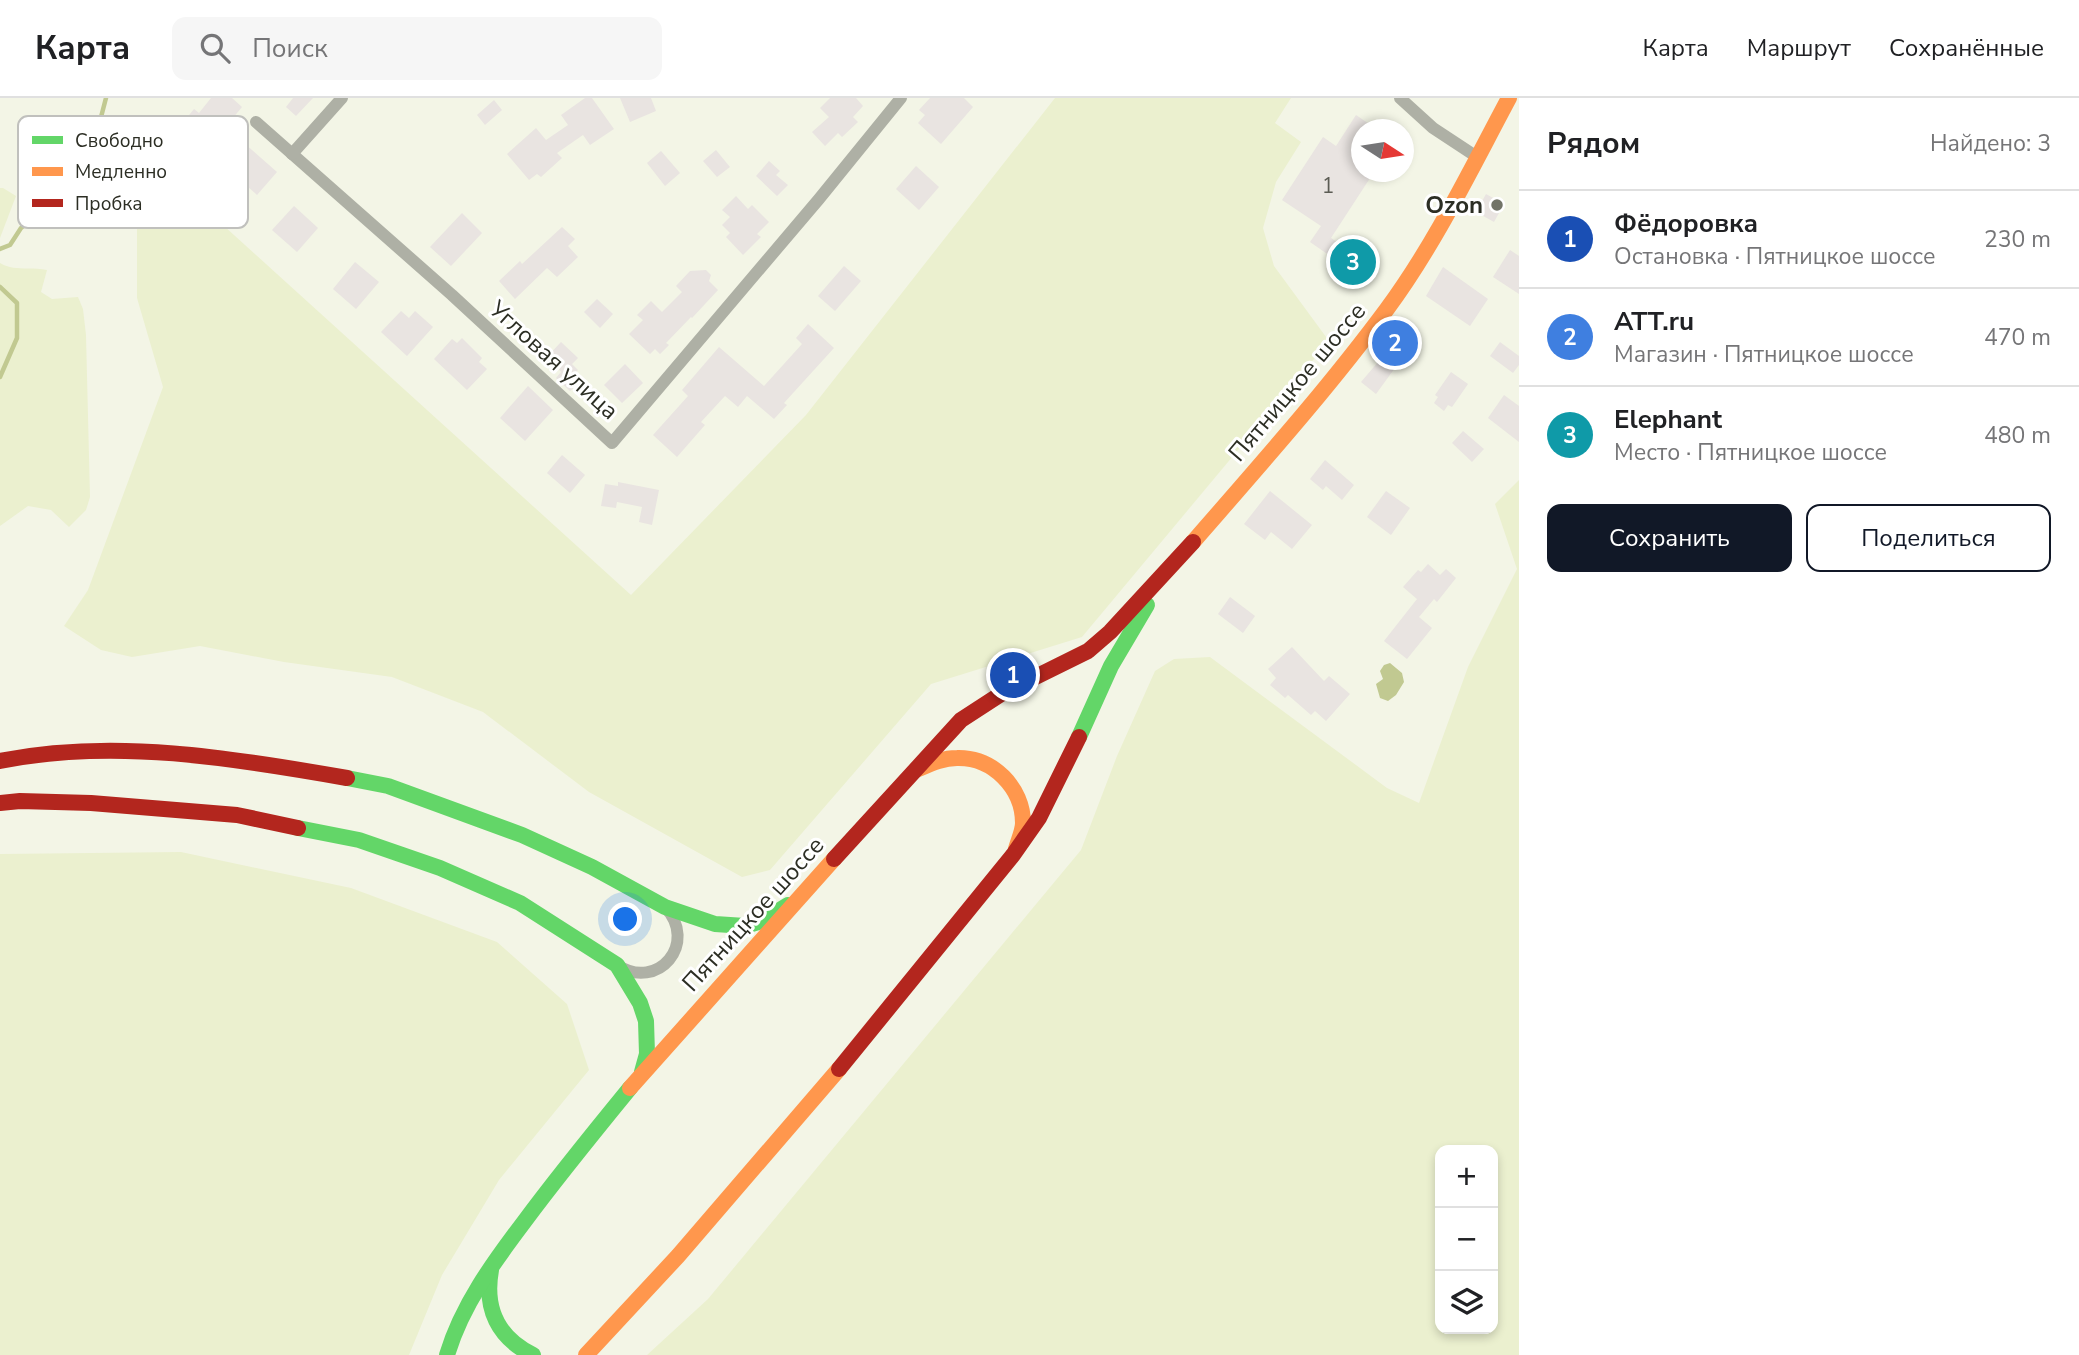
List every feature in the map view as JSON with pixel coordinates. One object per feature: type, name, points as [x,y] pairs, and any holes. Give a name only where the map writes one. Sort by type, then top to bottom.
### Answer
[{"type":"main road","name":"Пятницкое шоссе","points":[[447,1355],[453,1335],[471,1299],[497,1258],[642,1072],[909,775],[961,720],[1001,694],[1088,651],[1110,632],[1166,574],[1312,403],[1387,309],[1446,215],[1509,98]]},
{"type":"main road","name":"Пятницкое шоссе","points":[[586,1355],[678,1256],[819,1093],[1013,855],[1039,818],[1111,666],[1166,574]]},
{"type":"main road","points":[[0,761],[30,755],[106,751],[169,754],[284,767],[388,786],[522,835],[592,867],[665,907],[715,924],[745,926],[762,921],[797,899]]},
{"type":"main road","points":[[909,775],[934,760],[957,756],[980,760],[999,772],[1014,789],[1021,811],[1021,834],[1013,855]]},
{"type":"main road","points":[[0,803],[90,803],[237,815],[359,840],[440,868],[520,904],[617,964],[640,1003],[646,1021],[648,1054],[642,1072]]},
{"type":"main road","points":[[497,1258],[488,1280],[488,1303],[495,1325],[510,1343],[533,1355]]},
{"type":"main road","points":[[574,1355],[586,1350],[604,1335]]},
{"type":"street","points":[[292,153],[342,98]]},
{"type":"street","name":"Угловая улица","points":[[256,122],[612,443],[810,210],[901,98]]},
{"type":"street","points":[[1399,98],[1433,128],[1477,157]]},
{"type":"street","points":[[617,964],[631,972],[646,973],[661,968],[672,957],[679,935],[675,920],[665,907]]},
{"type":"shaded area","points":[[1055,98],[1291,98],[1275,123],[1301,142],[1276,182],[1263,228],[1274,266],[1329,341],[1082,637],[931,684],[770,870],[742,877],[589,792],[483,712],[392,677],[284,662],[200,646],[132,657],[101,650],[64,626],[88,590],[163,387],[137,298],[137,228],[226,228],[631,595],[806,415]]},
{"type":"shaded area","points":[[0,188],[16,196],[0,238]]},
{"type":"shaded area","points":[[0,263],[11,267],[47,270],[41,292],[52,299],[78,297],[83,309],[90,497],[86,510],[69,527],[51,510],[28,506],[0,526]]},
{"type":"shaded area","points":[[1519,480],[1519,1355],[647,1355],[708,1299],[1081,850],[1117,756],[1155,671],[1174,659],[1210,657],[1387,788],[1419,803],[1468,667],[1517,569],[1495,504]]},
{"type":"shaded area","points":[[1390,663],[1402,673],[1404,682],[1396,695],[1388,701],[1380,698],[1376,684],[1383,679],[1380,671],[1384,665]]},
{"type":"shaded area","points":[[181,852],[351,888],[497,942],[567,1004],[589,1070],[499,1180],[442,1275],[409,1355],[0,1355],[0,854]]},
{"type":"building","points":[[211,98],[232,98],[242,107],[234,116],[188,116],[194,109],[199,113]]},
{"type":"building","points":[[293,98],[313,98],[296,116],[286,107]]},
{"type":"building","points":[[585,98],[592,98],[614,129],[590,145],[583,135],[557,153],[562,158],[541,177],[537,174],[529,180],[507,154],[536,128],[546,140],[568,125],[561,115]]},
{"type":"building","points":[[620,98],[651,98],[656,111],[630,122]]},
{"type":"building","points":[[830,98],[856,98],[863,106],[853,117],[858,122],[842,137],[838,133],[825,146],[812,132],[829,117],[820,108]]},
{"type":"building","points":[[930,98],[964,98],[973,107],[941,144],[918,123],[925,115],[919,110]]},
{"type":"building","points":[[494,100],[502,110],[485,125],[477,115]]},
{"type":"building","points":[[1351,123],[1351,182],[1367,182],[1331,238],[1370,265],[1362,278],[1310,242],[1321,226],[1282,200],[1323,137],[1336,146]]},
{"type":"building","points":[[248,147],[277,172],[257,195],[248,187]]},
{"type":"building","points":[[716,150],[730,167],[717,177],[703,161]]},
{"type":"building","points":[[661,151],[680,173],[665,186],[647,163]]},
{"type":"building","points":[[769,161],[780,171],[776,175],[788,185],[777,196],[756,176]]},
{"type":"building","points":[[916,166],[939,187],[919,210],[896,189]]},
{"type":"building","points":[[1486,194],[1504,204],[1494,222],[1476,212]]},
{"type":"building","points":[[736,196],[748,209],[752,205],[769,222],[757,234],[761,237],[743,255],[726,237],[730,233],[722,225],[730,217],[722,210]]},
{"type":"building","points":[[294,206],[318,228],[297,252],[272,230]]},
{"type":"building","points":[[462,213],[482,233],[451,266],[430,247]]},
{"type":"building","points":[[562,227],[575,239],[568,246],[578,257],[557,277],[547,268],[515,299],[499,281]]},
{"type":"building","points":[[1510,250],[1519,256],[1519,294],[1493,277]]},
{"type":"building","points":[[355,262],[379,282],[356,309],[333,289]]},
{"type":"building","points":[[844,266],[861,281],[835,311],[818,296]]},
{"type":"building","points":[[1443,267],[1488,299],[1470,326],[1426,296]]},
{"type":"building","points":[[706,270],[711,275],[709,281],[718,290],[666,343],[669,345],[660,354],[655,349],[650,354],[629,334],[643,320],[637,315],[651,301],[662,312],[682,292],[676,286],[690,271]]},
{"type":"building","points":[[597,299],[613,314],[600,328],[584,312]]},
{"type":"building","points":[[401,311],[409,318],[415,311],[433,327],[407,356],[381,332]]},
{"type":"building","points":[[808,324],[834,348],[784,403],[787,405],[774,419],[747,396],[738,407],[725,396],[701,422],[705,425],[677,457],[653,435],[688,396],[682,390],[719,347],[764,386],[802,344],[796,338]]},
{"type":"building","points":[[1400,328],[1416,339],[1376,394],[1361,382],[1391,347],[1389,346]]},
{"type":"building","points":[[462,338],[482,358],[479,362],[487,369],[467,390],[434,359],[452,339],[457,343]]},
{"type":"building","points":[[561,342],[578,358],[572,364],[578,370],[574,374],[581,380],[570,391],[556,378],[561,372],[548,356]]},
{"type":"building","points":[[1500,342],[1519,356],[1519,365],[1513,373],[1490,356]]},
{"type":"building","points":[[625,364],[643,383],[622,403],[604,385]]},
{"type":"building","points":[[1451,372],[1468,384],[1452,407],[1448,405],[1444,411],[1434,403],[1438,397],[1435,395]]},
{"type":"building","points":[[528,386],[553,410],[525,441],[500,418]]},
{"type":"building","points":[[1504,395],[1519,406],[1519,442],[1488,418]]},
{"type":"building","points":[[1463,431],[1484,449],[1472,462],[1452,443]]},
{"type":"building","points":[[562,455],[585,475],[570,493],[547,473]]},
{"type":"building","points":[[1325,460],[1354,485],[1342,500],[1326,486],[1323,490],[1310,479]]},
{"type":"building","points":[[618,482],[659,490],[652,525],[639,522],[642,507],[617,502],[616,508],[601,506],[605,484],[618,486]]},
{"type":"building","points":[[1270,491],[1312,525],[1292,549],[1271,532],[1265,540],[1244,524]]},
{"type":"building","points":[[1386,491],[1410,508],[1391,535],[1367,517]]},
{"type":"building","points":[[1428,564],[1440,575],[1446,569],[1456,578],[1437,602],[1434,599],[1419,617],[1432,628],[1407,659],[1384,641],[1417,599],[1403,587],[1418,570],[1421,572]]},
{"type":"building","points":[[1230,597],[1255,616],[1243,633],[1218,614]]},
{"type":"building","points":[[1292,647],[1324,681],[1329,676],[1350,694],[1326,721],[1315,711],[1311,715],[1288,695],[1285,698],[1270,685],[1276,678],[1268,669]]},
{"type":"waterway","points":[[101,116],[106,98]]},
{"type":"waterway","points":[[0,249],[10,245],[21,228]]},
{"type":"waterway","points":[[0,287],[17,303],[17,338],[0,377]]},
{"type":"traffic: fast","points":[[1079,737],[1111,666],[1147,605]]},
{"type":"traffic: fast","points":[[347,778],[388,786],[522,835],[592,867],[665,907],[715,924],[745,926],[762,921],[788,905]]},
{"type":"traffic: fast","points":[[298,828],[359,840],[440,868],[520,903],[617,965],[640,1003],[646,1021],[647,1054],[642,1072]]},
{"type":"traffic: fast","points":[[447,1355],[461,1319],[490,1269],[512,1237],[630,1088]]},
{"type":"traffic: fast","points":[[491,1270],[490,1297],[496,1321],[511,1340],[533,1355]]},
{"type":"traffic: slow","points":[[1193,542],[1317,398],[1387,309],[1437,232],[1509,98]]},
{"type":"traffic: slow","points":[[916,770],[941,760],[957,758],[970,759],[994,769],[1012,787],[1022,810],[1023,826],[1016,849]]},
{"type":"traffic: slow","points":[[630,1088],[834,859]]},
{"type":"traffic: slow","points":[[586,1355],[678,1256],[839,1069]]},
{"type":"traffic: jam","points":[[834,859],[961,720],[1001,694],[1088,651],[1110,632],[1193,542]]},
{"type":"traffic: jam","points":[[839,1069],[1013,855],[1039,818],[1079,737]]},
{"type":"traffic: jam","points":[[0,761],[86,751],[174,753],[347,778]]},
{"type":"traffic: jam","points":[[0,803],[91,803],[237,815],[298,828]]},
{"type":"place","name":"Ozon","points":[[1497,205]]},
{"type":"place","name":"Elephant","points":[[1353,262]]},
{"type":"place","name":"ATT.ru","points":[[1395,343]]},
{"type":"place","name":"Фёдоровка","points":[[1013,675]]}]
